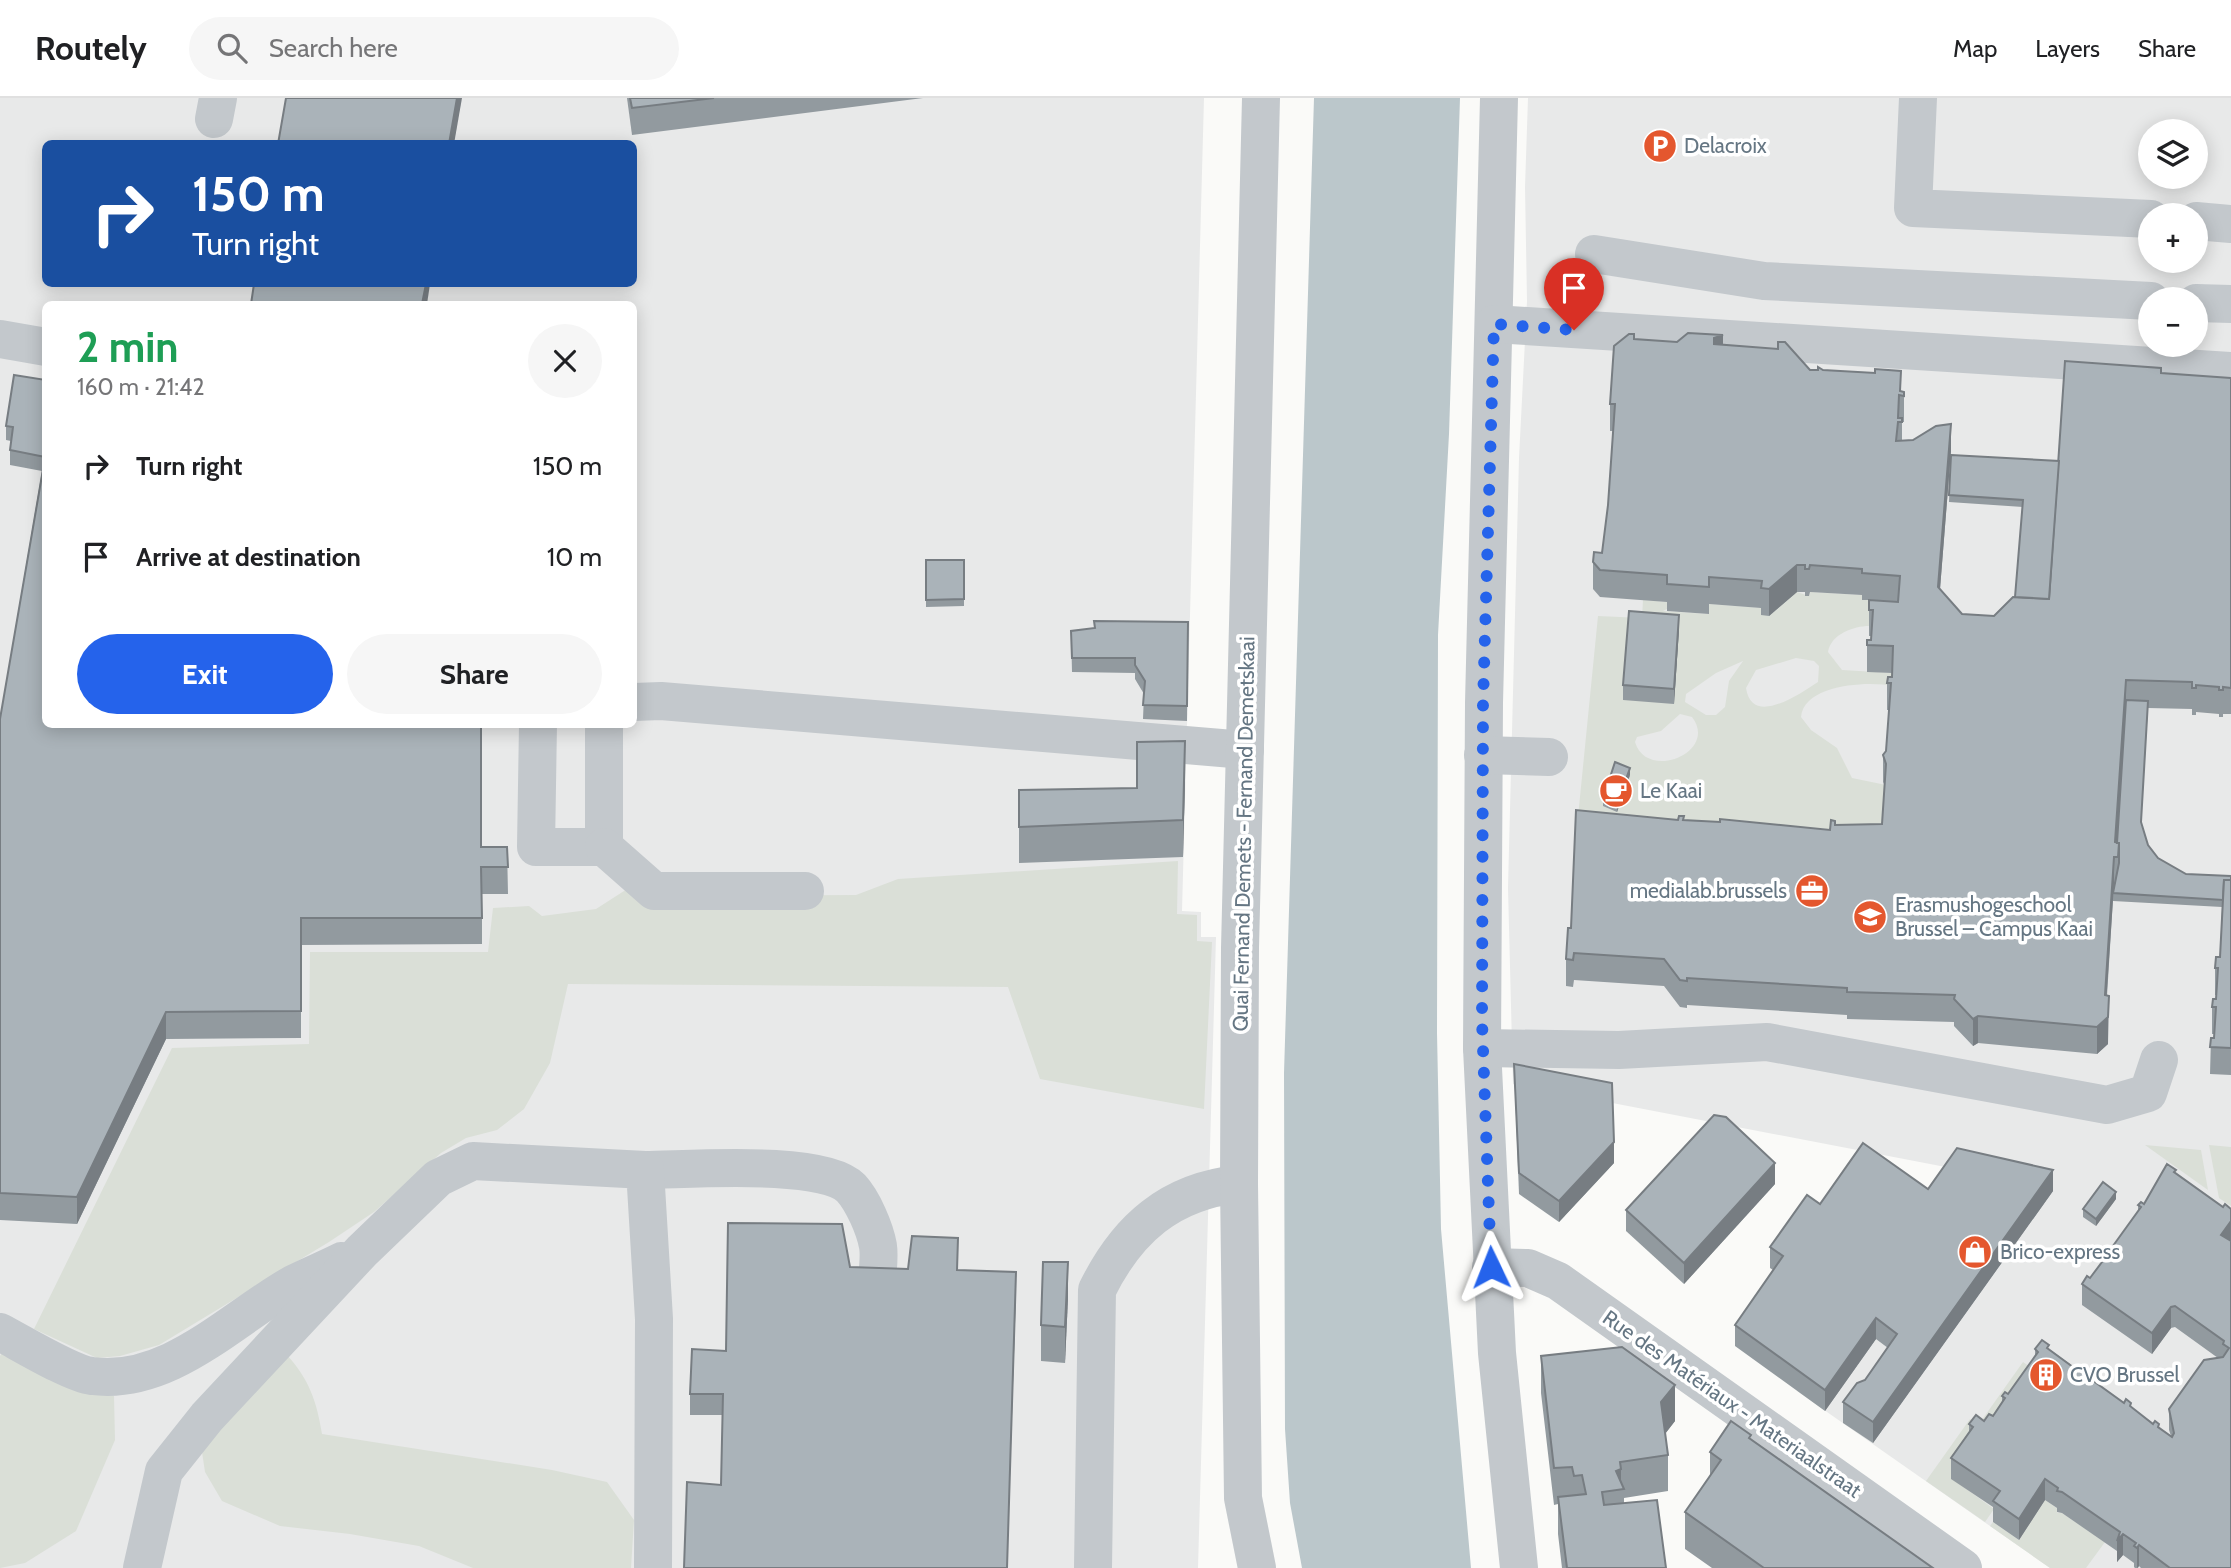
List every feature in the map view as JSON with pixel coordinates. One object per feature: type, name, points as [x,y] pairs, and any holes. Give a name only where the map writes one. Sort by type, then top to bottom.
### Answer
[{"type":"street","name":"Quai Fernand Demets - Fernand Demetskaai","points":[[1257,1568],[1243,1498],[1239,1184],[1245,750],[1261,98]]},
{"type":"street","points":[[1499,98],[1483,755],[1482,1048],[1491,1267],[1504,1433],[1519,1568]]},
{"type":"street","points":[[1918,98],[1913,208],[2138,218]]},
{"type":"street","points":[[2208,222],[2231,224]]},
{"type":"street","points":[[1594,254],[1764,281],[2138,300]]},
{"type":"street","points":[[2208,303],[2231,304]]},
{"type":"street","points":[[1494,324],[2231,371]]},
{"type":"street","points":[[0,339],[42,346]]},
{"type":"street","points":[[637,702],[660,701],[1245,750]]},
{"type":"street","points":[[538,728],[536,847],[604,846],[654,891],[805,891]]},
{"type":"street","points":[[604,728],[604,846]]},
{"type":"street","points":[[1483,755],[1549,757]]},
{"type":"street","points":[[1482,1048],[1607,1050],[1767,1042],[2107,1105],[2148,1093],[2159,1060]]},
{"type":"street","points":[[142,1568],[164,1471],[207,1417],[362,1251],[438,1178],[473,1161],[645,1170],[770,1168],[821,1175],[850,1187],[869,1220],[878,1247],[876,1289]]},
{"type":"street","points":[[645,1170],[654,1319],[653,1568]]},
{"type":"street","points":[[1093,1568],[1097,1290],[1128,1239],[1158,1213],[1210,1187],[1239,1184]]},
{"type":"street","points":[[0,1332],[89,1376],[126,1377],[187,1353],[293,1284],[362,1251]]},
{"type":"street","name":"Rue des Matériaux - Materiaalstraat","points":[[1491,1267],[1528,1268],[1558,1281],[1963,1568]]},
{"type":"shaded area","points":[[0,98],[1204,98],[1182,911],[1201,912],[1201,937],[1216,937],[1198,1568],[0,1568]]},
{"type":"shaded area","points":[[1314,98],[1460,98],[1449,434],[1438,635],[1437,1033],[1441,1229],[1471,1568],[1302,1568],[1290,1503],[1285,1429],[1284,1073]]},
{"type":"shaded area","name":"Erasmushogeschool Brussel – Campus Kaai","points":[[1528,98],[2231,98],[2231,1568],[2050,1568],[1797,1391],[1956,1169],[1513,1084],[1508,888],[1519,458],[1527,301],[1525,187]]},
{"type":"shaded area","points":[[1797,592],[1809,596],[1810,592],[1862,595],[1862,599],[1885,601],[1869,626],[1844,632],[1834,640],[1828,652],[1842,670],[1893,673],[1893,686],[1854,685],[1825,691],[1805,706],[1801,717],[1811,730],[1837,748],[1852,778],[1886,785],[1882,851],[1576,837],[1598,616],[1642,618],[1643,600],[1667,602],[1667,609],[1663,611],[1708,614],[1709,604],[1762,608],[1769,616]],"holes":[[[1796,658],[1814,661],[1819,666],[1818,682],[1789,699],[1767,707],[1750,700],[1746,688],[1756,670]],[[1743,661],[1729,681],[1725,707],[1716,715],[1706,715],[1685,702],[1686,694],[1716,673]],[[1680,714],[1692,717],[1698,730],[1696,741],[1689,751],[1678,758],[1665,761],[1653,760],[1642,754],[1635,742],[1637,737],[1661,731]]]},
{"type":"shaded area","points":[[1178,861],[1177,914],[1197,915],[1197,941],[1212,942],[1204,1109],[1040,1079],[1008,987],[568,984],[550,1063],[524,1109],[497,1130],[466,1138],[441,1153],[374,1212],[329,1242],[159,1345],[120,1356],[97,1358],[34,1329],[172,1048],[309,1044],[310,952],[488,952],[493,908],[529,906],[542,916],[596,909],[638,882],[655,896],[856,895],[898,879]]},
{"type":"shaded area","points":[[2145,1145],[2201,1150],[2208,1190]]},
{"type":"shaded area","points":[[2209,1145],[2231,1147],[2231,1206],[2219,1198]]},
{"type":"shaded area","points":[[5,1348],[114,1396],[115,1440],[76,1531],[25,1563],[0,1568],[0,1356]]},
{"type":"shaded area","points":[[287,1355],[311,1392],[322,1434],[552,1470],[607,1482],[634,1520],[631,1568],[473,1568],[419,1546],[280,1526],[222,1501],[205,1472],[202,1452],[217,1427]]},
{"type":"shaded area","points":[[2023,1362],[2038,1373],[1951,1478],[1994,1509],[1985,1522],[1926,1481],[1970,1419],[1979,1424]]},
{"type":"shaded area","points":[[2045,1500],[2058,1509],[2057,1513],[2062,1513],[2105,1542],[2086,1568],[2050,1568],[1990,1526],[1993,1522],[2019,1540]]},
{"type":"building","points":[[286,98],[457,98],[450,140],[279,140]]},
{"type":"building","points":[[630,98],[714,98],[632,108]]},
{"type":"building","points":[[254,287],[425,287],[423,301],[251,301]]},
{"type":"building","points":[[1688,333],[1723,335],[1714,338],[1714,344],[1778,349],[1778,342],[1785,342],[1810,370],[1818,370],[1818,367],[1823,370],[1875,373],[1875,369],[1901,371],[1900,391],[1904,392],[1904,396],[1899,395],[1898,418],[1902,418],[1902,422],[1898,422],[1896,441],[1913,440],[1936,426],[1951,424],[1938,587],[1962,614],[1994,616],[2013,597],[2049,599],[2065,361],[2161,368],[2161,373],[2231,378],[2231,688],[2223,687],[2223,690],[2219,690],[2219,687],[2196,685],[2196,688],[2192,688],[2192,682],[2126,680],[2115,842],[2119,843],[2118,857],[2114,857],[2105,995],[2109,996],[2108,1017],[2097,1027],[1978,1016],[1973,1019],[1954,999],[1955,995],[1847,992],[1847,988],[1687,978],[1687,981],[1680,980],[1664,959],[1574,953],[1573,960],[1566,959],[1568,928],[1571,928],[1576,810],[1678,820],[1679,816],[1684,816],[1683,820],[1720,822],[1720,819],[1830,830],[1831,820],[1835,821],[1835,825],[1882,824],[1886,764],[1883,755],[1886,751],[1891,683],[1887,683],[1888,677],[1892,677],[1893,646],[1867,645],[1867,640],[1871,640],[1873,610],[1869,610],[1869,600],[1898,602],[1900,576],[1862,573],[1862,569],[1810,565],[1809,569],[1805,569],[1805,565],[1797,565],[1769,589],[1761,588],[1762,581],[1709,577],[1709,587],[1667,584],[1667,575],[1600,570],[1593,562],[1594,552],[1602,553],[1608,505],[1615,404],[1610,404],[1614,346],[1629,334],[1634,334],[1634,339],[1677,342]]},
{"type":"building","points":[[14,375],[42,379],[42,456],[10,450],[13,427],[6,426]]},
{"type":"building","points":[[1951,455],[2059,461],[2049,599],[2015,597],[2023,500],[1949,495]]},
{"type":"building","points":[[42,475],[42,728],[481,728],[481,847],[507,847],[508,867],[481,867],[482,918],[301,918],[301,1011],[166,1012],[77,1197],[0,1193],[0,719]]},
{"type":"building","points":[[926,560],[964,560],[964,599],[926,600]]},
{"type":"building","points":[[1629,611],[1679,615],[1674,689],[1623,685]]},
{"type":"building","points":[[1094,621],[1188,622],[1187,706],[1143,705],[1145,681],[1135,665],[1135,658],[1072,658],[1071,631],[1095,628]]},
{"type":"building","points":[[2126,700],[2148,701],[2141,822],[2148,845],[2158,858],[2186,874],[2231,876],[2231,880],[2224,880],[2223,900],[2113,893],[2119,863],[2117,843]]},
{"type":"building","points":[[1185,741],[1183,820],[1019,827],[1019,790],[1137,788],[1137,742]]},
{"type":"building","name":"Le Kaai","points":[[1615,762],[1630,768],[1617,804],[1603,799]]},
{"type":"building","points":[[2224,880],[2231,880],[2231,1048],[2210,1047],[2211,1038],[2214,1038],[2216,1007],[2212,1007],[2213,999],[2216,999],[2216,957],[2220,957]]},
{"type":"building","points":[[1514,1064],[1612,1083],[1614,1142],[1559,1201],[1519,1173]]},
{"type":"building","points":[[1714,1115],[1726,1117],[1775,1163],[1684,1263],[1626,1210]]},
{"type":"building","points":[[1863,1143],[1928,1189],[1957,1148],[2053,1170],[1873,1422],[1843,1402],[1857,1383],[1865,1380],[1897,1334],[1876,1318],[1825,1390],[1735,1325],[1783,1256],[1770,1247],[1807,1195],[1820,1204]]},
{"type":"building","name":"CVO Brussel","points":[[2167,1164],[2223,1207],[2225,1204],[2231,1209],[2231,1221],[2221,1235],[2231,1241],[2231,1568],[2170,1568],[2139,1545],[2137,1548],[2134,1546],[2136,1543],[2123,1534],[2117,1541],[2120,1532],[2057,1491],[2058,1488],[2045,1479],[2019,1519],[1993,1501],[2000,1491],[1951,1458],[1973,1427],[1969,1424],[1976,1415],[1984,1421],[1989,1414],[1993,1416],[2005,1398],[2002,1396],[2005,1392],[2008,1394],[2038,1352],[2035,1349],[2042,1340],[2049,1345],[2047,1348],[2077,1370],[2083,1369],[2081,1372],[2124,1403],[2126,1399],[2131,1403],[2130,1406],[2153,1424],[2155,1421],[2159,1424],[2158,1427],[2172,1437],[2174,1433],[2169,1409],[2204,1360],[2223,1357],[2229,1348],[2223,1344],[2224,1341],[2175,1306],[2171,1307],[2152,1333],[2082,1284],[2087,1276],[2090,1278],[2108,1254],[2105,1252],[2107,1248],[2110,1250],[2141,1207],[2138,1205],[2141,1202],[2144,1204]]},
{"type":"building","points":[[2103,1182],[2116,1192],[2096,1219],[2083,1209]]},
{"type":"building","points":[[728,1223],[842,1224],[850,1267],[908,1269],[912,1236],[958,1238],[957,1270],[1016,1272],[1007,1568],[684,1568],[687,1482],[721,1485],[723,1394],[690,1394],[692,1349],[726,1351]]},
{"type":"building","points":[[1043,1262],[1068,1262],[1065,1327],[1041,1325]]},
{"type":"building","points":[[1622,1347],[1675,1385],[1661,1402],[1668,1455],[1620,1462],[1621,1469],[1616,1471],[1624,1489],[1602,1492],[1604,1505],[1657,1500],[1666,1568],[1567,1568],[1558,1497],[1586,1494],[1582,1475],[1574,1476],[1572,1467],[1554,1468],[1541,1356]]},
{"type":"building","points":[[1731,1421],[1751,1435],[1749,1438],[1933,1568],[1764,1568],[1685,1512],[1721,1460],[1710,1452]]},
{"type":"place","name":"Delacroix","points":[[1660,146]]},
{"type":"place","name":"Le Kaai","points":[[1616,791]]},
{"type":"place","name":"medialab.brussels","points":[[1812,891]]},
{"type":"place","name":"Erasmushogeschool Brussel – Campus Kaai","points":[[1870,917]]},
{"type":"place","name":"Brico-express","points":[[1975,1252]]},
{"type":"place","name":"CVO Brussel","points":[[2046,1375]]},
{"type":"route","points":[[1491,1267],[1482,1059],[1483,703],[1494,324],[1574,330]]}]
